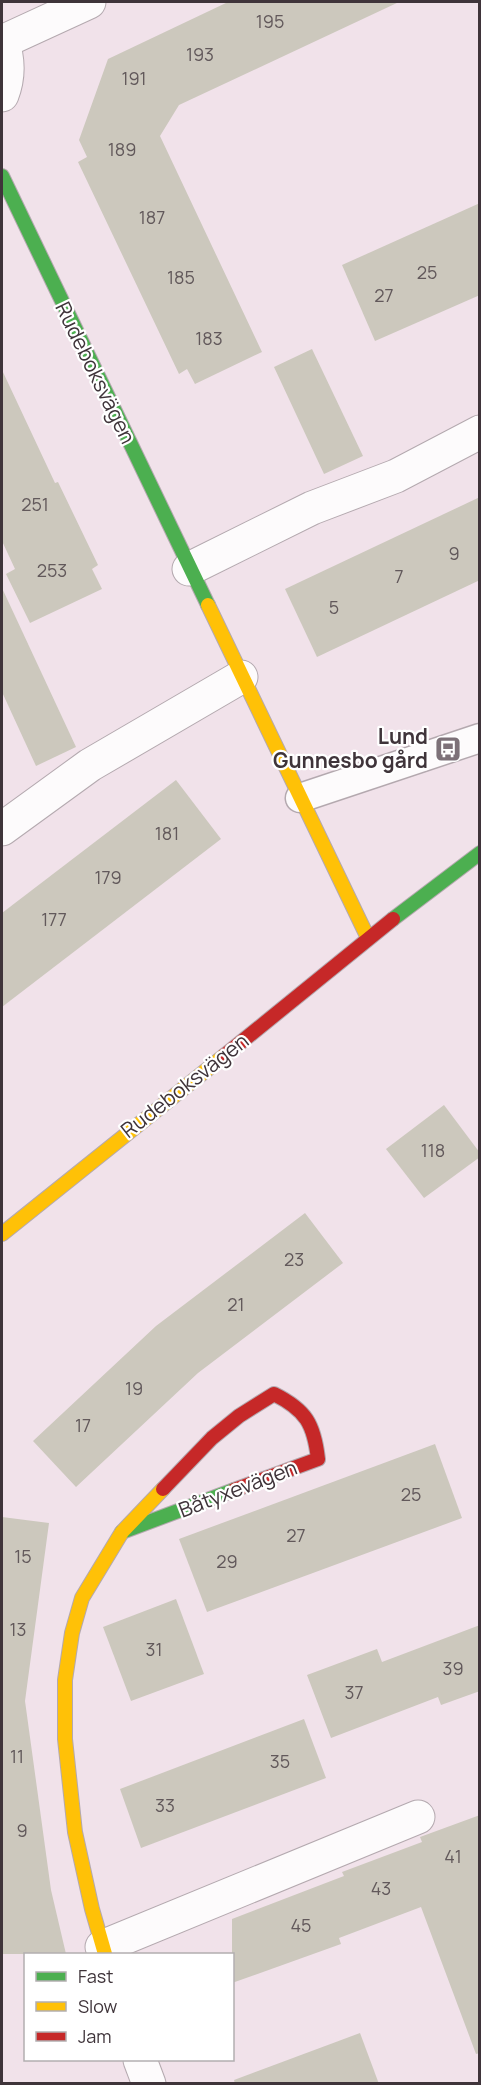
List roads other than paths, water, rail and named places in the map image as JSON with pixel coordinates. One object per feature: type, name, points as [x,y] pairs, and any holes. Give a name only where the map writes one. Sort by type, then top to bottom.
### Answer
[{"type":"street","points":[[2,95],[8,77],[7,59],[2,42],[89,2]]},
{"type":"street","name":"Rudeboksvägen","points":[[2,176],[368,938]]},
{"type":"street","points":[[189,569],[312,508],[396,476],[480,432]]},
{"type":"street","points":[[2,829],[90,765],[241,677]]},
{"type":"street","name":"Rudeboksvägen","points":[[2,1234],[368,938],[480,854]]},
{"type":"street","name":"Båtyxevägen","points":[[122,1532],[318,1459],[316,1440],[310,1421],[297,1405],[274,1394],[256,1404],[212,1438],[122,1532],[82,1598],[72,1633],[65,1680],[65,1739],[75,1832],[103,1951],[418,1817]]},
{"type":"street","points":[[140,2061],[148,2084]]},
{"type":"lane","points":[[300,798],[480,738]]},
{"type":"place","name":"Lund Gunnesbo gård","points":[[448,749]]}]
